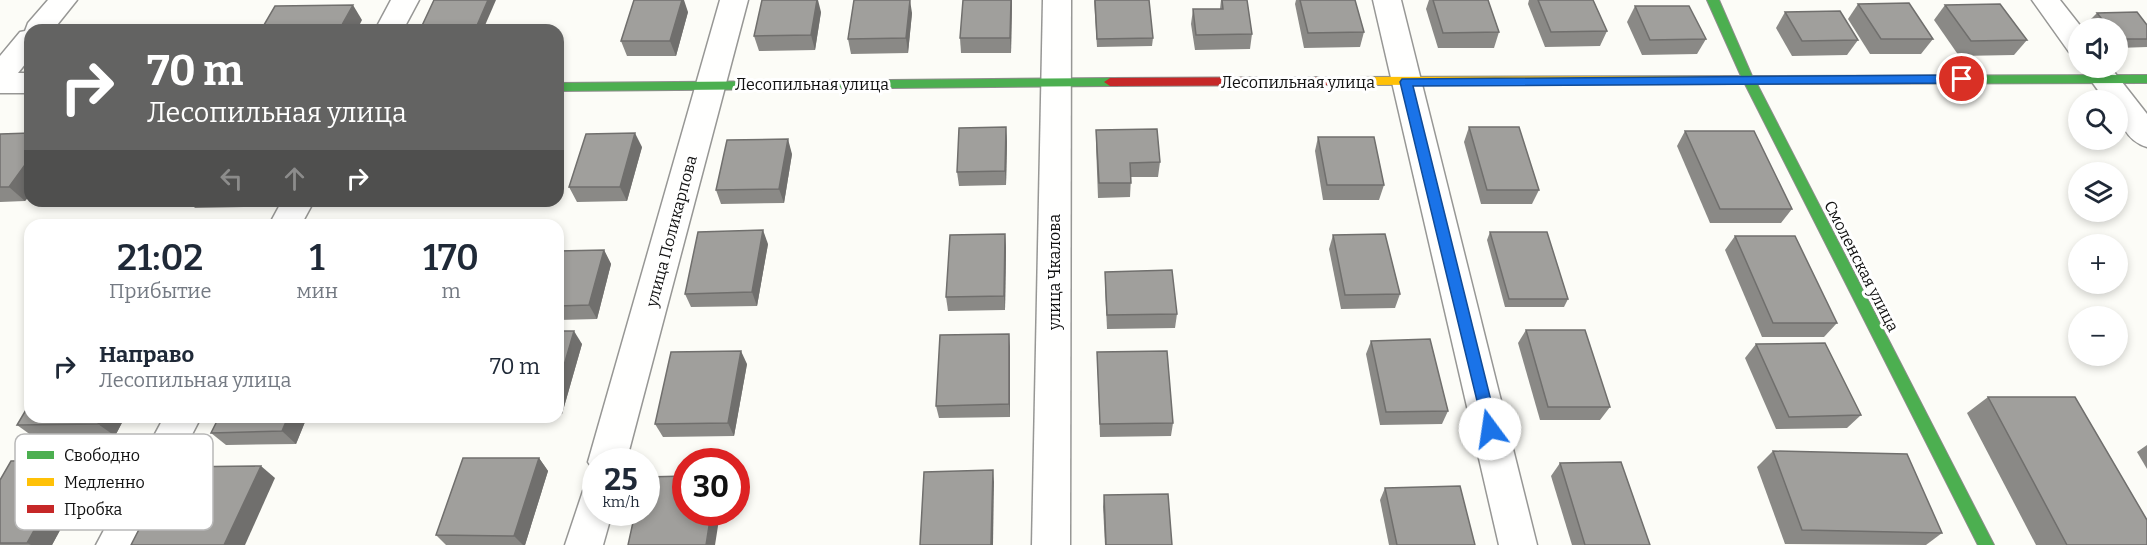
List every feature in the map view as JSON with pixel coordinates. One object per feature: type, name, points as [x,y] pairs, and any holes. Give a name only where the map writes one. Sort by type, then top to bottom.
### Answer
[{"type":"street","points":[[43,24],[63,0]]},
{"type":"street","points":[[392,24],[405,0]]},
{"type":"street","name":"улица Поликарпова","points":[[611,448],[734,0]]},
{"type":"street","name":"улица Чкалова","points":[[1052,545],[1057,0]]},
{"type":"street","points":[[1387,0],[1518,545]]},
{"type":"street","name":"Смоленская улица","points":[[1713,0],[1748,79],[1986,545]]},
{"type":"street","points":[[2046,0],[2068,30]]},
{"type":"street","points":[[0,75],[24,46]]},
{"type":"street","name":"Лесопильная улица","points":[[564,87],[1748,79],[2068,74]]},
{"type":"street","name":"Лесопильная улица","points":[[2128,77],[2147,79]]},
{"type":"street","points":[[2104,78],[2147,136]]},
{"type":"street","points":[[0,83],[24,83]]},
{"type":"street","points":[[584,545],[589,526]]},
{"type":"street","points":[[115,545],[123,530]]},
{"type":"building","points":[[434,0],[488,0],[478,24],[423,24]]},
{"type":"building","points":[[634,0],[682,0],[670,41],[621,41]]},
{"type":"building","points":[[762,0],[817,0],[811,35],[754,36]]},
{"type":"building","points":[[854,0],[910,0],[906,38],[848,39]]},
{"type":"building","points":[[963,0],[1011,0],[1010,38],[960,38]]},
{"type":"building","points":[[1095,0],[1149,0],[1153,38],[1097,39]]},
{"type":"building","points":[[1222,0],[1247,0],[1252,34],[1196,35],[1193,9],[1223,9]]},
{"type":"building","points":[[1300,0],[1355,0],[1364,32],[1308,33]]},
{"type":"building","points":[[1433,0],[1488,0],[1499,32],[1443,33]]},
{"type":"building","points":[[1538,0],[1593,0],[1607,31],[1551,32]]},
{"type":"building","points":[[1909,3],[1933,39],[1881,39],[1858,4]]},
{"type":"building","points":[[2000,4],[2027,40],[1971,41],[1945,5]]},
{"type":"building","points":[[353,5],[342,24],[264,24],[275,6]]},
{"type":"building","points":[[1635,6],[1689,6],[1706,39],[1650,40]]},
{"type":"building","points":[[1840,11],[1858,40],[1802,41],[1785,12]]},
{"type":"building","points":[[2137,12],[2147,25],[2147,39],[2128,39],[2128,18],[2101,18],[2097,13]]},
{"type":"building","points":[[1006,127],[1005,171],[957,172],[959,128]]},
{"type":"building","points":[[1469,127],[1519,127],[1539,190],[1487,190]]},
{"type":"building","points":[[1157,129],[1160,162],[1130,163],[1131,183],[1099,183],[1096,130]]},
{"type":"building","points":[[1685,131],[1754,131],[1792,209],[1720,209]]},
{"type":"building","points":[[24,133],[24,166],[9,187],[0,187],[0,134]]},
{"type":"building","points":[[635,133],[620,187],[569,187],[586,134]]},
{"type":"building","points":[[1318,137],[1374,137],[1384,185],[1327,185]]},
{"type":"building","points":[[788,139],[779,189],[716,190],[727,140]]},
{"type":"building","points":[[763,230],[752,292],[685,294],[698,232]]},
{"type":"building","points":[[1490,232],[1547,232],[1568,299],[1509,299]]},
{"type":"building","points":[[1005,234],[1004,296],[946,297],[950,235]]},
{"type":"building","points":[[1385,234],[1400,294],[1345,295],[1333,235]]},
{"type":"building","points":[[1735,236],[1795,236],[1837,323],[1773,323]]},
{"type":"building","points":[[604,250],[589,305],[564,306],[564,251]]},
{"type":"building","points":[[1172,270],[1177,314],[1107,315],[1105,272]]},
{"type":"building","points":[[1526,330],[1585,330],[1610,407],[1548,407]]},
{"type":"building","points":[[564,331],[574,331],[564,365]]},
{"type":"building","points":[[1009,334],[1009,404],[936,406],[940,335]]},
{"type":"building","points":[[1430,339],[1448,411],[1386,412],[1371,341]]},
{"type":"building","points":[[1825,343],[1861,415],[1789,417],[1756,344]]},
{"type":"building","points":[[741,351],[728,423],[655,424],[671,352]]},
{"type":"building","points":[[1167,351],[1173,423],[1100,424],[1097,352]]},
{"type":"building","points":[[1988,397],[2075,397],[2147,520],[2147,545],[2067,545]]},
{"type":"building","points":[[24,413],[24,423],[98,423],[98,424],[17,425]]},
{"type":"building","points":[[216,423],[285,423],[282,431],[211,433]]},
{"type":"building","points":[[1773,451],[1907,454],[1942,533],[1802,530]]},
{"type":"building","points":[[463,458],[539,458],[514,536],[436,535]]},
{"type":"building","points":[[11,461],[15,461],[15,530],[34,530],[27,543],[0,543],[0,480]]},
{"type":"building","points":[[1621,462],[1650,545],[1585,545],[1560,463]]},
{"type":"building","points":[[261,466],[224,545],[131,545],[139,530],[213,530],[213,467]]},
{"type":"building","points":[[993,470],[991,545],[920,545],[924,472]]},
{"type":"building","points":[[672,476],[672,526],[709,526],[706,545],[628,545],[632,526],[660,526],[660,477]]},
{"type":"building","points":[[1460,486],[1475,545],[1397,545],[1385,488]]},
{"type":"building","points":[[1168,494],[1172,545],[1106,545],[1104,495]]},
{"type":"traffic: fast","points":[[1713,0],[1748,79],[1986,545]]},
{"type":"traffic: fast","points":[[1738,80],[2147,79]]},
{"type":"traffic: fast","points":[[564,87],[1110,82]]},
{"type":"traffic: slow","points":[[1351,81],[1738,80]]},
{"type":"traffic: jam","points":[[1110,82],[1351,81]]},
{"type":"route","points":[[1490,429],[1406,82],[1962,79]]}]
